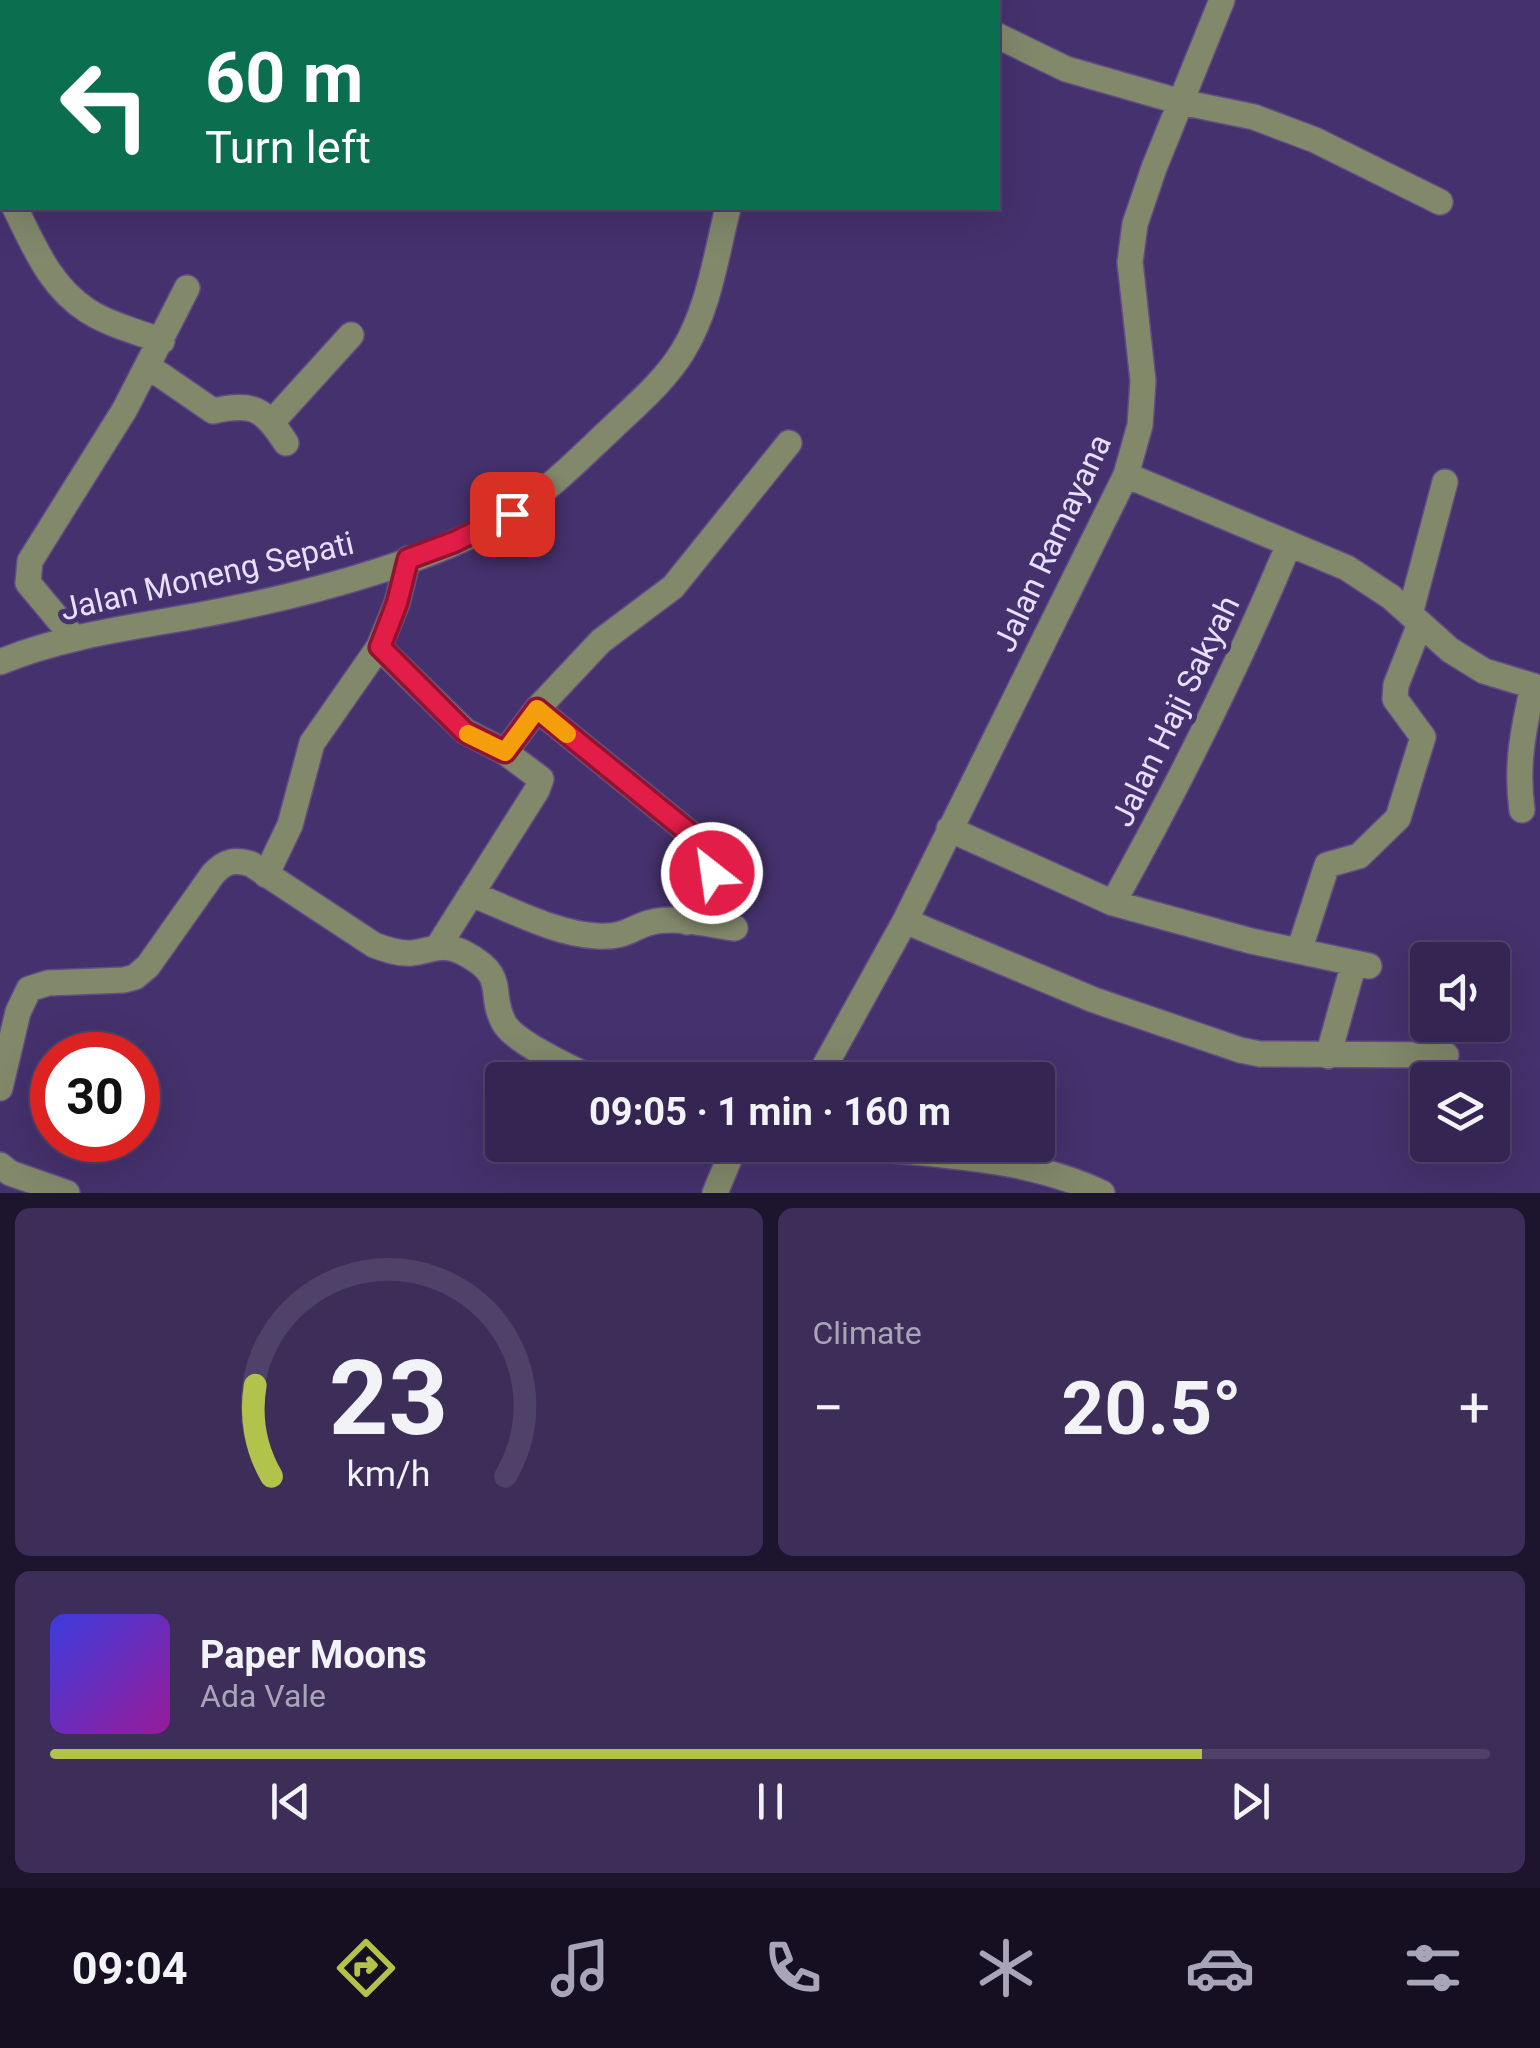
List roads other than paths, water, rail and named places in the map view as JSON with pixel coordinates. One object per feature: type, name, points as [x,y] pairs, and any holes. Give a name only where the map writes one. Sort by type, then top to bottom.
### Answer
[{"type":"street","name":"Jalan Ramayana","points":[[826,1062],[905,921],[1126,474],[1140,425],[1143,381],[1130,262],[1135,224],[1222,0]]},
{"type":"street","points":[[1000,37],[1066,69],[1180,102],[1254,118],[1316,140],[1440,202]]},
{"type":"street","points":[[16,210],[50,275],[76,302],[97,316],[162,341]]},
{"type":"street","name":"Jalan Moneng Sepati","points":[[0,662],[74,638],[288,598],[408,559],[492,524],[528,502],[663,380],[695,328],[706,300],[728,210]]},
{"type":"street","points":[[74,638],[31,588],[26,578],[28,570],[36,550],[96,459],[149,367],[187,288]]},
{"type":"street","points":[[149,367],[208,408],[246,406],[260,411],[279,432],[352,335]]},
{"type":"street","points":[[505,752],[537,709],[601,642],[674,587],[790,443]]},
{"type":"street","points":[[1126,474],[1348,568],[1450,650],[1484,670],[1536,687],[1520,747],[1518,779],[1522,810]]},
{"type":"street","points":[[1298,952],[1327,865],[1359,856],[1398,818],[1422,736],[1395,699],[1396,684],[1415,619],[1445,482]]},
{"type":"street","name":"Jalan Haji Sakyah","points":[[1113,903],[1245,650],[1289,544]]},
{"type":"street","points":[[266,874],[290,824],[312,744],[380,647],[408,559]]},
{"type":"street","points":[[380,647],[465,732],[505,752],[541,780],[439,945]]},
{"type":"street","points":[[537,709],[708,848],[712,873],[687,922]]},
{"type":"street","points":[[949,829],[1113,903],[1362,965],[1328,1056]]},
{"type":"street","points":[[0,1088],[9,1012],[23,996],[36,985],[124,980],[139,974],[222,865],[239,860],[251,864],[374,945],[411,953],[439,945],[459,950],[486,968],[496,984],[501,1014],[512,1032],[559,1062]]},
{"type":"street","points":[[471,894],[564,929],[594,936],[624,936],[654,921],[735,928]]},
{"type":"street","points":[[905,921],[1094,1000],[1260,1054],[1446,1055]]},
{"type":"street","points":[[715,1193],[728,1162]]},
{"type":"street","points":[[983,1162],[1025,1167],[1074,1180],[1102,1193]]},
{"type":"street","points":[[0,1166],[67,1193]]}]
